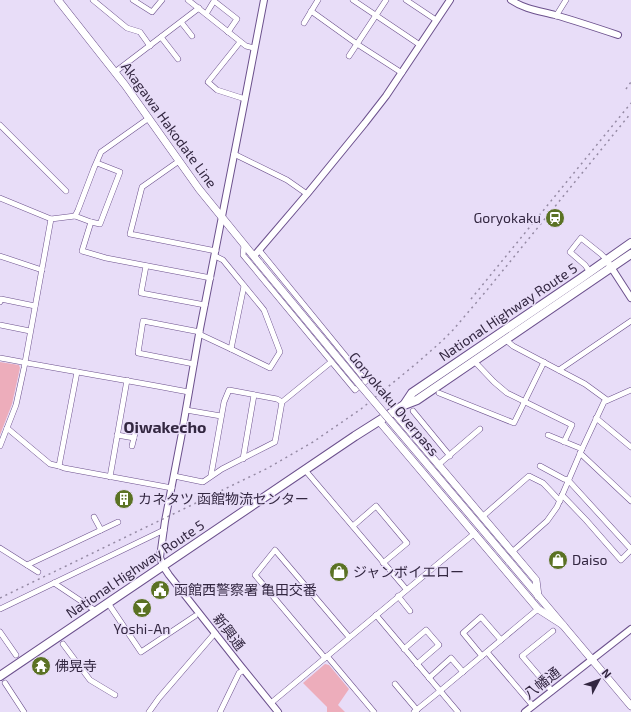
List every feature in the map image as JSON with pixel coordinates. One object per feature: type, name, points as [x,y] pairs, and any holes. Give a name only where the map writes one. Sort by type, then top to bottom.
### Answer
[{"type":"highway","name":"National Highway Route 5","points":[[404,405],[412,393],[631,243]]},
{"type":"highway","name":"National Highway Route 5","points":[[2,680],[96,611],[379,420],[404,405],[417,400],[474,362],[631,254]]},
{"type":"main road","name":"Akagawa Hakodate Line","points":[[59,0],[116,72],[199,189],[260,264]]},
{"type":"main road","name":"Goryokaku Overpass","points":[[260,264],[538,596]]},
{"type":"main road","points":[[393,411],[536,580],[538,596],[631,706]]},
{"type":"main road","points":[[379,420],[538,609],[563,625]]},
{"type":"street","points":[[93,0],[127,28],[140,32],[150,46]]},
{"type":"street","points":[[133,0],[152,12],[162,0]]},
{"type":"street","points":[[188,0],[240,42],[246,46],[254,48]]},
{"type":"street","points":[[163,566],[160,557],[164,530],[205,305],[264,0]]},
{"type":"street","points":[[304,23],[318,0]]},
{"type":"street","points":[[353,0],[420,45]]},
{"type":"street","points":[[349,56],[386,0]]},
{"type":"street","points":[[406,0],[436,20]]},
{"type":"street","points":[[254,256],[307,194],[386,96],[450,0]]},
{"type":"street","points":[[511,0],[525,8],[618,35]]},
{"type":"street","points":[[556,16],[566,0]]},
{"type":"street","points":[[206,14],[214,2],[237,19],[228,32]]},
{"type":"street","points":[[116,72],[199,8]]},
{"type":"street","points":[[311,11],[357,44],[402,73]]},
{"type":"street","points":[[181,22],[192,36]]},
{"type":"street","points":[[161,38],[178,59]]},
{"type":"street","points":[[240,42],[208,82],[217,90],[246,99]]},
{"type":"street","points":[[75,216],[101,152],[149,118]]},
{"type":"street","points":[[0,125],[66,191]]},
{"type":"street","points":[[234,154],[287,180],[307,194]]},
{"type":"street","points":[[179,161],[142,187],[130,234],[215,253],[223,260],[264,310],[280,352],[270,368],[200,333],[143,321],[138,353],[194,364]]},
{"type":"street","points":[[0,198],[51,218],[75,216],[100,224],[120,172],[97,163]]},
{"type":"street","points":[[0,446],[16,404],[51,218]]},
{"type":"street","points":[[91,222],[82,250],[106,258],[211,278]]},
{"type":"street","points":[[590,272],[585,265],[570,252],[581,238],[602,254],[631,298]]},
{"type":"street","points":[[244,244],[243,255],[355,390],[366,381],[259,250]]},
{"type":"street","points":[[0,256],[42,270]]},
{"type":"street","points":[[146,266],[141,293],[205,305]]},
{"type":"street","points":[[231,349],[244,286]]},
{"type":"street","points":[[0,302],[1,299],[35,306]]},
{"type":"street","points":[[559,370],[631,321]]},
{"type":"street","points":[[0,326],[30,331]]},
{"type":"street","points":[[506,340],[513,346],[585,384],[607,400]]},
{"type":"street","points":[[0,358],[189,392]]},
{"type":"street","points":[[174,476],[203,482],[222,469],[275,442],[282,402],[331,362]]},
{"type":"street","points":[[474,362],[508,394],[572,424],[564,442]]},
{"type":"street","points":[[439,393],[514,423],[544,362]]},
{"type":"street","points":[[59,466],[77,372]]},
{"type":"street","points":[[110,477],[127,380]]},
{"type":"street","points":[[211,476],[221,416],[224,402],[229,390],[277,399],[282,402]]},
{"type":"street","points":[[512,552],[546,520],[557,507],[604,402],[631,390]]},
{"type":"street","points":[[243,459],[254,395]]},
{"type":"street","points":[[186,410],[221,416]]},
{"type":"street","points":[[413,411],[450,456]]},
{"type":"street","points":[[596,418],[631,447]]},
{"type":"street","points":[[7,428],[50,464],[64,468],[172,488]]},
{"type":"street","points":[[438,465],[480,429]]},
{"type":"street","points":[[132,446],[136,430]]},
{"type":"street","points":[[117,435],[134,438]]},
{"type":"street","points":[[548,435],[581,451],[631,501]]},
{"type":"street","points":[[540,466],[568,480],[631,549],[619,562],[586,520],[562,495]]},
{"type":"street","points":[[305,470],[406,589]]},
{"type":"street","points":[[482,517],[529,476],[543,483],[560,501]]},
{"type":"street","points":[[352,526],[376,506],[406,543],[383,563]]},
{"type":"street","points":[[94,517],[101,530]]},
{"type":"street","points":[[27,565],[118,522]]},
{"type":"street","points":[[0,609],[164,530]]},
{"type":"street","points":[[271,703],[475,533]]},
{"type":"street","points":[[0,548],[38,572]]},
{"type":"street","points":[[349,637],[275,550],[254,575],[374,712]]},
{"type":"street","name":"新興通","points":[[163,566],[278,712]]},
{"type":"street","points":[[54,583],[96,611]]},
{"type":"street","points":[[398,596],[410,611]]},
{"type":"street","points":[[108,603],[141,652],[195,616]]},
{"type":"street","points":[[395,684],[415,711],[464,672],[538,609]]},
{"type":"street","points":[[376,615],[458,712]]},
{"type":"street","points":[[482,656],[463,633],[481,617],[501,640]]},
{"type":"street","name":"八幡通","points":[[525,712],[631,629]]},
{"type":"street","points":[[404,649],[426,630],[431,635],[439,645],[417,664]]},
{"type":"street","points":[[552,692],[522,656],[553,631]]},
{"type":"street","points":[[0,632],[16,655]]},
{"type":"street","points":[[149,712],[159,698],[215,633]]},
{"type":"street","points":[[63,644],[90,680],[115,695]]},
{"type":"street","points":[[487,652],[533,706]]},
{"type":"street","points":[[429,678],[451,658],[464,672]]},
{"type":"street","points":[[220,712],[239,673],[244,670]]},
{"type":"street","points":[[2,680],[24,712]]},
{"type":"shaded area","points":[[0,362],[19,365],[20,368],[12,404],[0,435]]},
{"type":"shaded area","points":[[325,664],[329,665],[349,689],[338,705],[345,712],[327,712],[327,707],[303,683]]},
{"type":"railway","points":[[626,89],[631,82]]},
{"type":"railway","points":[[471,299],[631,103]]},
{"type":"railway","points":[[0,598],[268,468],[313,442],[361,409],[417,363],[453,330],[631,113]]},
{"type":"place","name":"Goryokaku","points":[[555,218]]},
{"type":"place","name":"カネタツ 函館物流センター","points":[[124,499]]},
{"type":"place","name":"Daiso","points":[[558,560]]},
{"type":"place","name":"ジャンボイエロー","points":[[339,572]]},
{"type":"place","name":"函館西警察署 亀田交番","points":[[160,590]]},
{"type":"place","name":"Yoshi-An","points":[[142,608]]},
{"type":"place","name":"佛晃寺","points":[[41,666]]},
{"type":"district","name":"Oiwakecho","points":[[165,427]]}]
